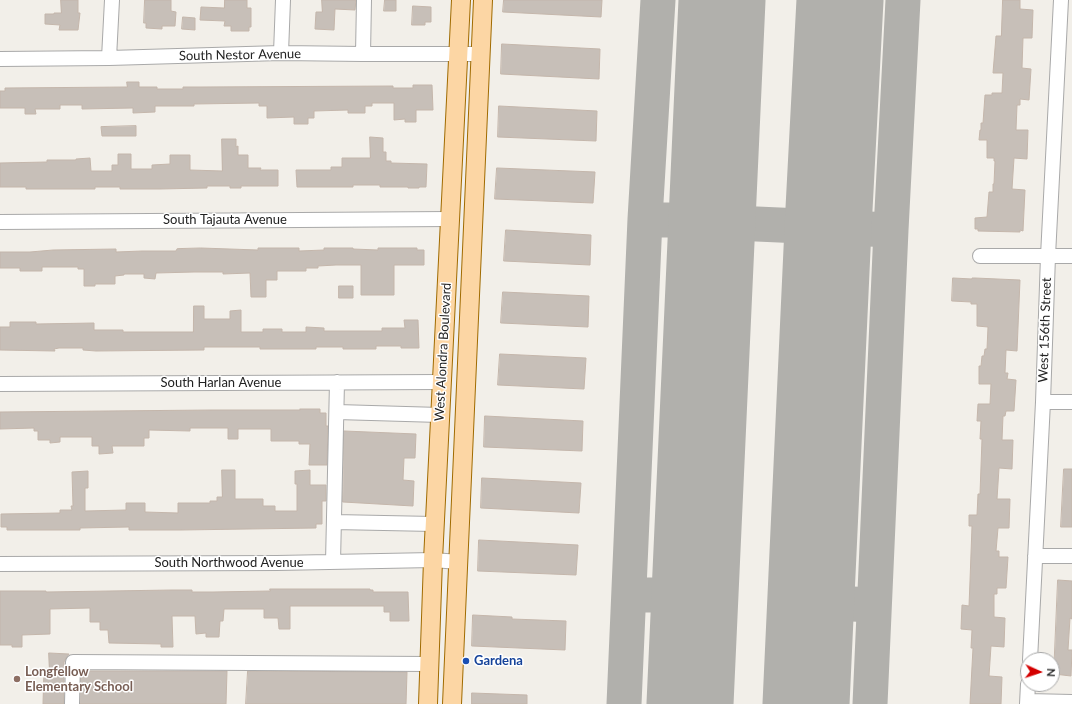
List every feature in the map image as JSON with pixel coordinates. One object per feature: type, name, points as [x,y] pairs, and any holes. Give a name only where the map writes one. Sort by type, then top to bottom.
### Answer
[{"type":"main road","name":"West Alondra Boulevard","points":[[428,704],[434,524],[461,0]]},
{"type":"main road","name":"West Alondra Boulevard","points":[[452,704],[484,0]]},
{"type":"street","points":[[110,58],[112,0]]},
{"type":"street","points":[[281,53],[283,0]]},
{"type":"street","points":[[363,54],[364,0]]},
{"type":"street","name":"West 156th Street","points":[[1030,652],[1061,0]]},
{"type":"street","name":"South Nestor Avenue","points":[[0,59],[110,58],[281,53],[481,54]]},
{"type":"street","name":"South Tajauta Avenue","points":[[0,222],[450,219]]},
{"type":"street","points":[[980,256],[1072,256]]},
{"type":"street","points":[[333,562],[337,382]]},
{"type":"street","name":"South Harlan Avenue","points":[[0,384],[441,382]]},
{"type":"street","points":[[1043,402],[1072,402]]},
{"type":"street","points":[[336,412],[440,415]]},
{"type":"street","points":[[334,522],[434,524]]},
{"type":"street","points":[[1035,556],[1072,556]]},
{"type":"street","name":"South Northwood Avenue","points":[[0,564],[277,564],[433,560],[459,562]]},
{"type":"street","points":[[72,704],[74,662],[430,664]]},
{"type":"street","points":[[1028,692],[1028,703],[1072,702]]},
{"type":"building","points":[[61,0],[78,0],[78,13],[80,13],[78,30],[59,30],[60,25],[45,24],[45,14],[61,13]]},
{"type":"building","points":[[145,0],[171,0],[171,11],[176,12],[175,26],[162,26],[162,29],[146,28],[146,23],[144,23]]},
{"type":"building","points":[[225,0],[247,0],[247,8],[251,8],[251,27],[249,27],[249,31],[231,31],[231,26],[224,26],[225,21],[200,20],[201,7],[224,8]]},
{"type":"building","points":[[322,0],[356,0],[355,10],[335,9],[334,30],[315,29],[316,12],[322,12]]},
{"type":"building","points":[[385,0],[396,0],[396,11],[384,11]]},
{"type":"building","points":[[504,0],[602,0],[601,17],[503,12]]},
{"type":"building","points":[[1003,0],[1020,0],[1020,9],[1033,10],[1032,38],[1023,38],[1022,68],[1031,69],[1029,100],[1020,99],[1020,105],[1017,105],[1016,130],[1028,130],[1027,159],[1014,158],[1012,189],[1025,190],[1023,231],[1020,230],[1020,232],[978,231],[978,229],[975,229],[975,218],[987,217],[989,192],[993,192],[994,184],[994,158],[987,158],[987,140],[979,140],[981,123],[983,123],[985,95],[1002,93],[1003,73],[993,73],[996,36],[1001,36]]},
{"type":"building","points":[[413,6],[431,7],[431,22],[425,22],[425,25],[412,25]]},
{"type":"building","points":[[183,17],[195,18],[195,30],[182,29]]},
{"type":"building","points":[[502,44],[600,49],[599,79],[501,74]]},
{"type":"building","points":[[127,82],[139,82],[139,87],[157,87],[157,89],[183,89],[183,87],[393,86],[393,88],[413,88],[413,85],[432,85],[433,110],[416,110],[416,122],[405,122],[405,119],[394,120],[394,103],[372,103],[372,106],[365,106],[365,113],[348,113],[348,110],[314,111],[314,118],[308,118],[308,124],[294,124],[294,117],[267,118],[267,106],[259,106],[259,103],[155,106],[155,112],[133,113],[133,108],[82,109],[82,105],[60,105],[60,109],[35,109],[36,114],[25,114],[25,108],[0,108],[0,91],[5,91],[5,88],[127,87]]},
{"type":"building","points":[[499,106],[597,111],[596,141],[498,137]]},
{"type":"building","points":[[136,126],[136,136],[102,136],[101,127]]},
{"type":"building","points":[[370,137],[383,138],[383,152],[386,152],[386,161],[391,161],[391,163],[427,164],[426,187],[408,188],[380,187],[380,185],[353,185],[353,187],[297,187],[296,170],[331,170],[331,167],[342,167],[342,158],[370,158]]},
{"type":"building","points":[[222,139],[236,139],[238,155],[248,155],[248,168],[278,170],[278,186],[241,186],[241,188],[230,188],[230,186],[207,186],[207,188],[160,189],[120,189],[120,187],[95,187],[95,189],[26,189],[26,187],[0,187],[0,163],[47,162],[47,160],[76,160],[90,158],[91,171],[112,171],[112,165],[118,165],[118,154],[131,154],[131,169],[152,169],[152,165],[170,164],[170,155],[190,155],[190,170],[222,171]]},
{"type":"building","points":[[497,168],[595,172],[593,203],[495,199]]},
{"type":"building","points":[[506,230],[591,235],[590,265],[504,261]]},
{"type":"building","points":[[201,248],[258,250],[258,248],[299,248],[299,251],[324,250],[324,248],[378,250],[378,248],[417,248],[417,250],[424,250],[424,265],[394,265],[394,295],[361,295],[361,265],[336,265],[306,268],[306,271],[277,271],[277,280],[266,280],[266,297],[251,297],[250,273],[156,273],[155,279],[144,278],[144,274],[124,274],[115,276],[115,284],[95,284],[95,286],[84,286],[84,269],[78,269],[78,267],[42,267],[42,271],[20,271],[20,268],[0,268],[0,252],[116,249],[116,252],[176,251],[177,249]]},
{"type":"building","points":[[953,278],[1020,280],[1017,351],[1006,350],[1005,373],[1008,373],[1007,379],[1016,380],[1014,411],[1006,411],[1005,416],[1003,416],[1002,440],[1013,440],[1012,469],[999,468],[997,499],[1010,499],[1009,528],[998,528],[996,551],[999,551],[999,557],[1008,557],[1006,588],[997,588],[997,594],[994,594],[994,617],[1005,618],[1004,647],[991,646],[989,676],[1002,677],[1001,704],[970,704],[973,648],[971,648],[972,630],[961,629],[962,605],[969,606],[972,526],[969,526],[969,515],[977,515],[978,494],[980,494],[982,439],[980,439],[981,421],[977,421],[978,404],[990,404],[991,384],[979,384],[979,366],[981,366],[982,356],[984,356],[985,349],[987,349],[988,327],[977,326],[977,304],[971,304],[971,302],[952,301]]},
{"type":"building","points":[[339,286],[353,286],[353,298],[339,298]]},
{"type":"building","points":[[503,292],[589,296],[588,327],[501,323]]},
{"type":"building","points":[[194,306],[204,306],[204,319],[230,319],[230,311],[241,310],[241,332],[263,332],[263,329],[282,329],[282,332],[306,332],[306,327],[324,328],[324,331],[382,331],[382,328],[405,328],[404,320],[418,320],[419,348],[376,346],[376,349],[343,349],[343,347],[316,347],[316,349],[260,349],[260,347],[204,347],[204,350],[96,351],[83,350],[83,348],[59,348],[54,349],[55,351],[0,350],[0,327],[10,327],[10,322],[36,322],[36,324],[94,323],[94,330],[123,330],[123,332],[193,332]]},
{"type":"building","points":[[500,354],[586,358],[584,389],[498,385]]},
{"type":"building","points":[[320,409],[320,413],[326,413],[326,426],[328,426],[327,465],[309,465],[310,444],[299,444],[299,441],[271,441],[271,429],[238,429],[238,439],[228,439],[228,428],[190,428],[190,431],[149,430],[149,438],[144,438],[144,446],[112,446],[113,453],[99,454],[99,446],[92,446],[92,437],[60,437],[60,442],[50,443],[50,440],[38,440],[38,431],[34,431],[34,428],[0,429],[0,412]]},
{"type":"building","points":[[485,416],[583,421],[582,451],[484,447]]},
{"type":"building","points":[[344,431],[416,434],[415,458],[404,458],[403,480],[414,481],[413,506],[343,502]]},
{"type":"building","points":[[1064,469],[1072,469],[1072,527],[1061,527]]},
{"type":"building","points":[[222,470],[235,470],[235,499],[263,499],[263,506],[275,506],[275,511],[297,511],[297,484],[295,484],[295,471],[310,470],[310,485],[326,485],[326,501],[322,501],[322,524],[316,524],[316,528],[181,530],[129,530],[129,527],[80,528],[80,530],[7,530],[7,527],[1,527],[1,514],[60,513],[60,510],[72,510],[72,472],[88,471],[88,488],[85,488],[85,511],[126,510],[126,503],[145,503],[145,512],[178,513],[178,503],[210,503],[210,501],[217,501],[217,497],[222,497]]},
{"type":"building","points":[[482,478],[581,483],[579,513],[481,508]]},
{"type":"building","points":[[479,540],[578,545],[576,575],[478,571]]},
{"type":"building","points":[[1058,580],[1072,581],[1072,619],[1070,618],[1068,650],[1072,650],[1071,676],[1060,675],[1060,652],[1055,652]]},
{"type":"building","points":[[270,589],[370,589],[373,590],[373,592],[408,592],[409,621],[390,621],[390,612],[384,612],[384,606],[290,606],[290,629],[279,629],[278,618],[264,618],[264,609],[224,609],[223,621],[220,621],[219,637],[206,637],[206,633],[196,634],[195,616],[172,616],[173,647],[161,647],[161,644],[109,643],[108,630],[100,630],[100,622],[90,622],[90,608],[50,609],[50,634],[22,635],[22,647],[0,645],[0,591],[46,592],[192,590],[192,592],[213,592],[270,591]]},
{"type":"building","points":[[473,615],[512,617],[512,619],[566,621],[565,650],[472,646]]},
{"type":"building","points":[[49,653],[69,654],[64,662],[64,704],[43,704],[44,669],[49,669]]},
{"type":"building","points":[[81,671],[227,671],[226,704],[80,704]]},
{"type":"building","points":[[248,671],[407,672],[406,704],[246,704]]},
{"type":"building","points":[[472,693],[527,695],[527,704],[472,704]]},
{"type":"taxiway","points":[[624,704],[645,219],[658,0]]},
{"type":"taxiway","points":[[870,704],[891,230],[903,0]]},
{"type":"taxiway","points":[[645,219],[891,230]]},
{"type":"taxiway","points":[[629,594],[694,597]]},
{"type":"taxiway","points":[[811,602],[873,605]]},
{"type":"runway","points":[[690,704],[722,0]]},
{"type":"runway","points":[[806,704],[840,0]]},
{"type":"place","name":"Gardena","points":[[466,661]]},
{"type":"place","name":"Longfellow Elementary School","points":[[17,679]]}]
